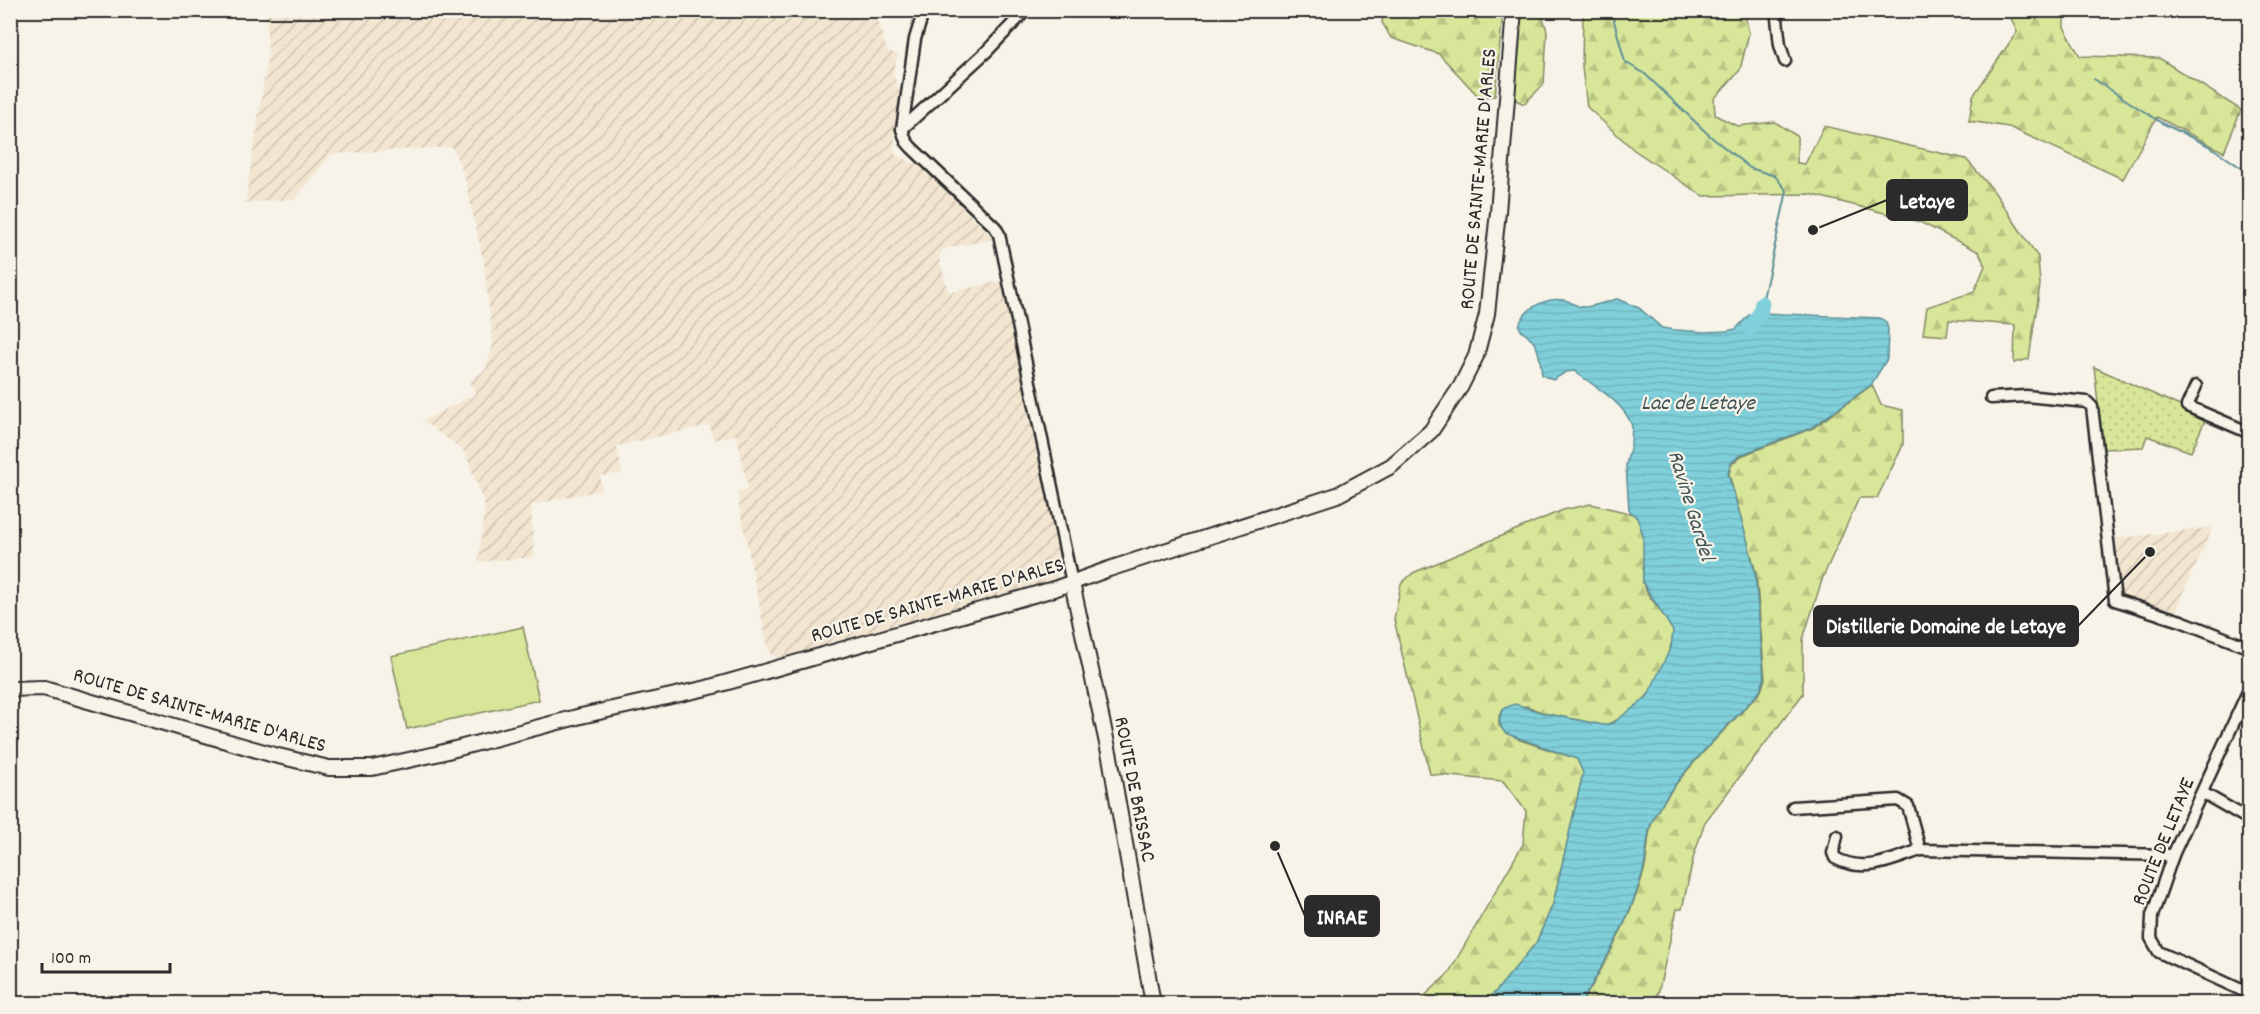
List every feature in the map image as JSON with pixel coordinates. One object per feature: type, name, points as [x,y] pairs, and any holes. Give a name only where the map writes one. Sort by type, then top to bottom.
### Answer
[{"type":"main road","name":"ROUTE DE SAINTE-MARIE D'ARLES","points":[[10,689],[44,688],[262,752],[329,768],[372,768],[436,754],[581,716],[707,688],[1072,583],[1337,495],[1391,466],[1431,431],[1461,386],[1476,356],[1487,314],[1498,212],[1514,10]]},
{"type":"main road","name":"ROUTE DE BRISSAC","points":[[1072,583],[1110,757],[1153,1004]]},
{"type":"street","points":[[924,10],[913,47],[902,129],[911,147],[995,227],[999,234],[1072,583]]},
{"type":"street","points":[[902,129],[980,58],[1026,10]]},
{"type":"street","points":[[1776,10],[1780,45],[1785,61]]},
{"type":"street","points":[[2196,386],[2187,406],[2250,433]]},
{"type":"street","points":[[1991,398],[2026,396],[2086,402],[2092,407],[2115,600],[2181,621],[2250,648]]},
{"type":"street","name":"ROUTE DE LETAYE","points":[[2250,687],[2173,855],[2152,916],[2150,932],[2155,948],[2159,952],[2250,994]]},
{"type":"street","points":[[2203,793],[2250,820]]},
{"type":"street","points":[[1793,807],[1898,800],[1908,806],[1920,850]]},
{"type":"street","points":[[1837,836],[1833,853],[1835,858],[1860,866],[1875,866],[1920,850],[2173,855]]},
{"type":"shaded area","points":[[266,11],[875,11],[887,50],[898,55],[893,73],[900,94],[900,120],[894,154],[924,168],[994,239],[943,249],[939,258],[947,288],[951,292],[1005,280],[1060,546],[1057,582],[781,660],[769,653],[738,500],[738,493],[748,488],[736,435],[714,440],[709,425],[617,446],[622,473],[600,476],[602,490],[531,505],[534,557],[478,562],[485,506],[465,452],[423,421],[475,394],[470,381],[485,370],[493,344],[484,264],[464,174],[452,147],[331,154],[295,199],[245,203],[268,54]]},
{"type":"shaded area","points":[[2213,527],[2175,615],[2117,598],[2111,539]]},
{"type":"green space","points":[[1662,10],[1744,11],[1749,33],[1740,70],[1714,99],[1715,115],[1737,126],[1775,122],[1797,136],[1797,163],[1805,164],[1824,126],[1966,159],[1993,190],[2038,257],[2040,285],[2029,359],[2014,363],[2015,325],[1949,320],[1947,336],[1923,334],[1927,307],[1974,292],[1985,266],[1979,252],[1920,222],[1810,194],[1703,196],[1634,150],[1587,107],[1582,67],[1583,13],[1581,11],[1658,11],[1660,13]]},
{"type":"green space","points":[[1384,11],[1503,11],[1495,96],[1479,97],[1439,54],[1391,38],[1382,22]]},
{"type":"green space","points":[[1522,11],[1541,11],[1547,31],[1544,84],[1524,104],[1514,99]]},
{"type":"green space","points":[[2008,11],[2064,11],[2064,27],[2080,56],[2159,58],[2241,110],[2224,152],[2157,117],[2123,179],[2009,127],[1969,121],[1973,96],[2017,32]]},
{"type":"green space","points":[[2094,367],[2206,418],[2191,452],[2147,436],[2143,447],[2103,449]]},
{"type":"green space","points":[[1872,385],[1881,405],[1903,410],[1903,445],[1877,498],[1859,498],[1823,577],[1803,639],[1803,694],[1705,822],[1694,855],[1682,909],[1677,909],[1656,1003],[1582,1003],[1609,955],[1639,888],[1654,817],[1689,768],[1761,691],[1765,679],[1756,573],[1729,474],[1731,465],[1741,456],[1813,428]]},
{"type":"green space","points":[[1591,504],[1633,514],[1639,520],[1644,536],[1644,587],[1673,631],[1667,655],[1645,698],[1626,714],[1603,725],[1543,713],[1527,706],[1504,708],[1499,716],[1499,726],[1520,740],[1577,759],[1583,773],[1553,904],[1536,943],[1492,996],[1492,1003],[1417,1003],[1448,974],[1523,844],[1526,811],[1503,781],[1430,774],[1394,619],[1401,584],[1413,573],[1563,510]]},
{"type":"green space","points":[[523,627],[539,700],[407,729],[391,656]]},
{"type":"water","name":"Lac de Letaye","points":[[1617,299],[1639,308],[1662,328],[1675,330],[1704,332],[1736,329],[1749,315],[1760,313],[1880,318],[1886,322],[1888,329],[1887,359],[1871,385],[1811,428],[1740,455],[1730,464],[1728,474],[1755,573],[1764,679],[1760,691],[1675,784],[1654,817],[1649,830],[1645,864],[1632,905],[1581,1003],[1492,1003],[1492,996],[1536,943],[1553,904],[1583,773],[1577,759],[1505,733],[1500,724],[1504,708],[1515,704],[1543,713],[1603,725],[1613,723],[1647,697],[1671,647],[1673,631],[1643,583],[1643,535],[1637,518],[1629,510],[1626,465],[1632,426],[1628,417],[1608,395],[1574,371],[1566,372],[1553,380],[1542,375],[1535,345],[1519,326],[1531,309],[1550,300],[1564,300],[1585,307]]},
{"type":"waterway","name":"Ravine Gardel","points":[[1611,10],[1625,62],[1645,74],[1710,136],[1750,168],[1775,176],[1787,191],[1762,303]]},
{"type":"waterway","points":[[2094,79],[2160,122],[2211,147],[2250,174]]},
{"type":"waterway","name":"Ravine Gardel","points":[[1750,328],[1760,313],[1762,303]]},
{"type":"place","name":"Letaye","points":[[1813,230]]},
{"type":"place","name":"Distillerie Domaine de Letaye","points":[[2150,552]]},
{"type":"place","name":"INRAE","points":[[1275,846]]}]
